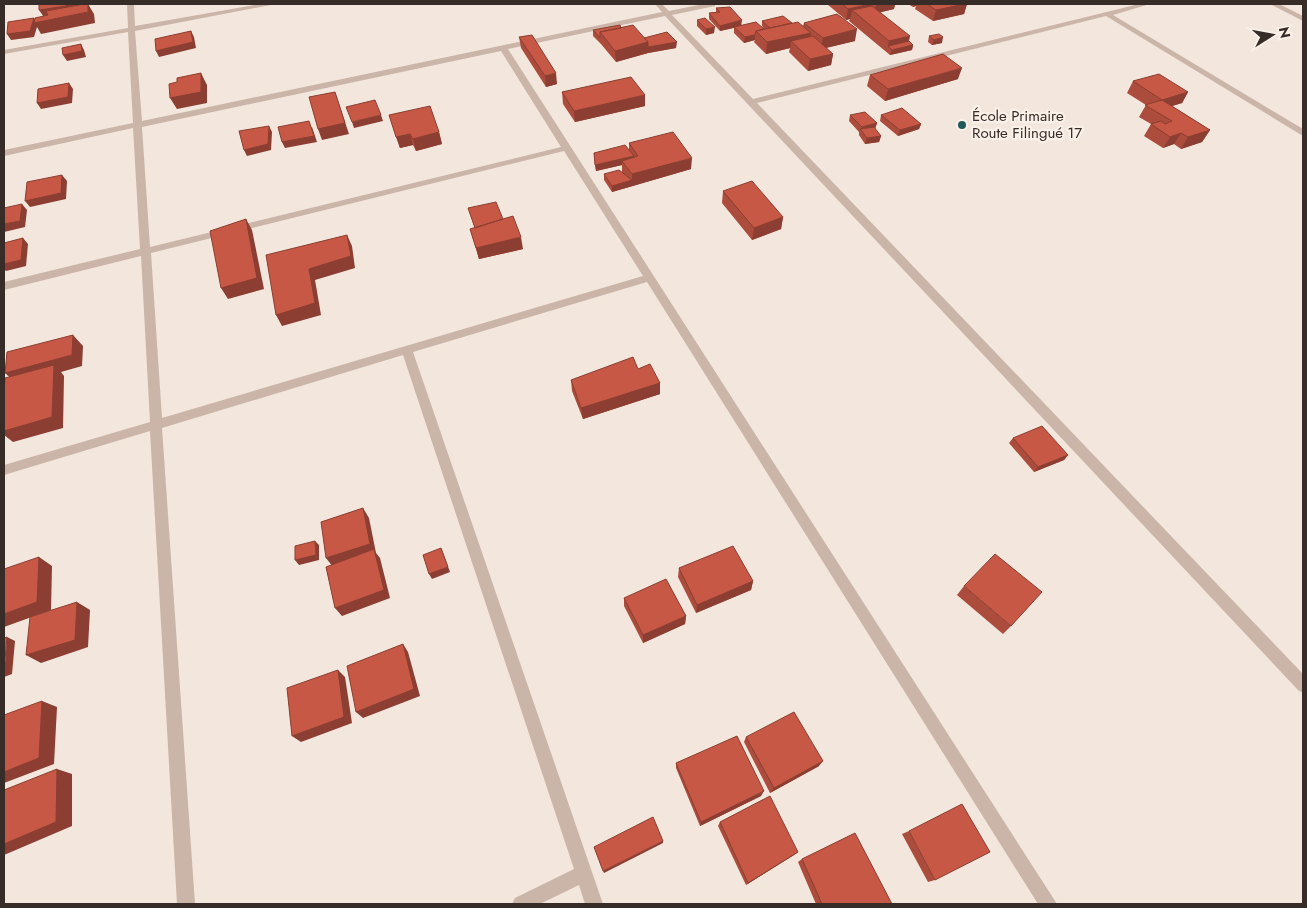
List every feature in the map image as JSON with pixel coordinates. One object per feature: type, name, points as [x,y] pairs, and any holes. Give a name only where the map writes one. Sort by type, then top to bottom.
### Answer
[{"type":"street","points":[[130,4],[186,904]]},
{"type":"street","points":[[4,52],[272,4]]},
{"type":"street","points":[[658,4],[1303,685]]},
{"type":"street","points":[[4,152],[712,4]]},
{"type":"street","points":[[751,102],[1147,4]]},
{"type":"street","points":[[1274,4],[1303,19]]},
{"type":"street","points":[[1106,14],[1303,133]]},
{"type":"street","points":[[503,48],[1048,904]]},
{"type":"street","points":[[4,286],[567,148]]},
{"type":"street","points":[[4,470],[649,278]]},
{"type":"street","points":[[407,350],[594,904]]},
{"type":"street","points":[[521,904],[583,874]]},
{"type":"building","points":[[39,4],[66,4],[66,6],[39,10]]},
{"type":"building","points":[[88,4],[88,12],[34,23],[35,18],[48,15],[46,11]]},
{"type":"building","points":[[842,4],[871,4],[848,9]]},
{"type":"building","points":[[927,4],[965,4],[936,10]]},
{"type":"building","points":[[872,6],[910,36],[889,41],[852,10]]},
{"type":"building","points":[[730,7],[742,20],[720,26],[709,13],[720,12],[716,8]]},
{"type":"building","points":[[837,14],[857,29],[823,38],[804,23]]},
{"type":"building","points":[[783,16],[792,23],[770,28],[762,21]]},
{"type":"building","points":[[34,18],[30,31],[7,34],[8,22]]},
{"type":"building","points":[[705,18],[715,27],[706,29],[697,20]]},
{"type":"building","points":[[756,22],[764,29],[756,31],[755,35],[745,37],[734,27]]},
{"type":"building","points":[[798,22],[811,33],[767,42],[756,31]]},
{"type":"building","points":[[620,25],[621,28],[600,32],[600,38],[593,30]]},
{"type":"building","points":[[633,25],[648,42],[615,51],[600,32]]},
{"type":"building","points":[[191,31],[193,42],[156,51],[155,39]]},
{"type":"building","points":[[667,32],[677,42],[648,47],[648,42],[644,38]]},
{"type":"building","points":[[939,34],[943,37],[934,40],[929,36]]},
{"type":"building","points":[[532,35],[556,73],[545,76],[519,37]]},
{"type":"building","points":[[813,36],[833,54],[810,59],[791,41]]},
{"type":"building","points":[[909,41],[913,45],[892,50],[888,46]]},
{"type":"building","points":[[81,44],[82,51],[63,55],[62,48]]},
{"type":"building","points":[[943,54],[962,68],[888,89],[870,75]]},
{"type":"building","points":[[201,73],[201,92],[170,98],[169,84],[177,82],[177,78]]},
{"type":"building","points":[[1159,74],[1188,92],[1162,100],[1133,81]]},
{"type":"building","points":[[631,77],[645,95],[574,111],[562,92]]},
{"type":"building","points":[[69,83],[68,97],[37,103],[38,89]]},
{"type":"building","points":[[335,92],[345,123],[318,129],[309,97]]},
{"type":"building","points":[[375,100],[381,115],[352,122],[346,107]]},
{"type":"building","points":[[1162,100],[1210,130],[1188,137],[1181,133],[1170,137],[1151,124],[1161,121],[1165,124],[1172,121],[1145,105]]},
{"type":"building","points":[[430,106],[439,132],[413,139],[410,134],[396,137],[389,115]]},
{"type":"building","points":[[902,108],[921,124],[900,130],[881,115]]},
{"type":"building","points":[[865,112],[877,123],[862,127],[850,115]]},
{"type":"building","points":[[309,121],[314,136],[282,142],[278,127]]},
{"type":"building","points":[[269,126],[268,144],[244,150],[239,131]]},
{"type":"building","points":[[874,127],[881,136],[867,138],[860,129]]},
{"type":"building","points":[[673,132],[692,158],[632,174],[622,161],[638,156],[629,143]]},
{"type":"building","points":[[625,145],[634,156],[595,165],[594,153]]},
{"type":"building","points":[[619,170],[632,180],[612,186],[604,174]]},
{"type":"building","points":[[62,175],[61,193],[25,201],[27,182]]},
{"type":"building","points":[[752,181],[783,217],[754,228],[723,191]]},
{"type":"building","points":[[496,202],[503,219],[475,228],[468,208]]},
{"type":"building","points":[[22,204],[20,221],[4,224],[4,208]]},
{"type":"building","points":[[513,216],[521,237],[476,248],[470,229]]},
{"type":"building","points":[[246,219],[257,278],[221,288],[210,231]]},
{"type":"building","points":[[347,235],[351,256],[309,269],[315,303],[276,315],[266,255]]},
{"type":"building","points":[[23,238],[21,260],[4,264],[4,243]]},
{"type":"building","points":[[73,335],[72,355],[5,373],[7,352]]},
{"type":"building","points":[[633,357],[638,369],[650,364],[660,383],[581,408],[571,380]]},
{"type":"building","points":[[54,365],[52,417],[4,431],[5,378]]},
{"type":"building","points":[[1042,426],[1068,455],[1038,467],[1013,438]]},
{"type":"building","points":[[363,508],[370,544],[326,558],[321,522]]},
{"type":"building","points":[[315,541],[316,555],[295,560],[295,546]]},
{"type":"building","points":[[733,546],[753,581],[697,605],[679,568]]},
{"type":"building","points":[[441,548],[448,567],[429,574],[423,555]]},
{"type":"building","points":[[374,549],[384,590],[335,608],[326,567]]},
{"type":"building","points":[[995,554],[1042,592],[1011,626],[964,586]]},
{"type":"building","points":[[39,557],[37,602],[4,614],[4,569]]},
{"type":"building","points":[[666,579],[686,616],[643,635],[624,598]]},
{"type":"building","points":[[77,602],[75,640],[26,655],[30,617]]},
{"type":"building","points":[[7,637],[4,671],[4,638]]},
{"type":"building","points":[[403,644],[414,689],[356,712],[347,666]]},
{"type":"building","points":[[338,670],[344,717],[292,736],[287,688]]},
{"type":"building","points":[[42,701],[39,758],[4,772],[4,715]]},
{"type":"building","points":[[794,712],[823,761],[774,788],[746,737]]},
{"type":"building","points":[[737,736],[764,791],[701,822],[676,763]]},
{"type":"building","points":[[57,769],[56,822],[4,844],[4,790]]},
{"type":"building","points":[[770,796],[798,852],[748,883],[720,822]]},
{"type":"building","points":[[962,804],[990,852],[935,880],[909,831]]},
{"type":"building","points":[[653,817],[663,841],[603,871],[594,847]]},
{"type":"building","points":[[855,833],[892,904],[822,904],[802,859]]},
{"type":"place","name":"École Primaire Route Filingué 17","points":[[962,125]]}]
